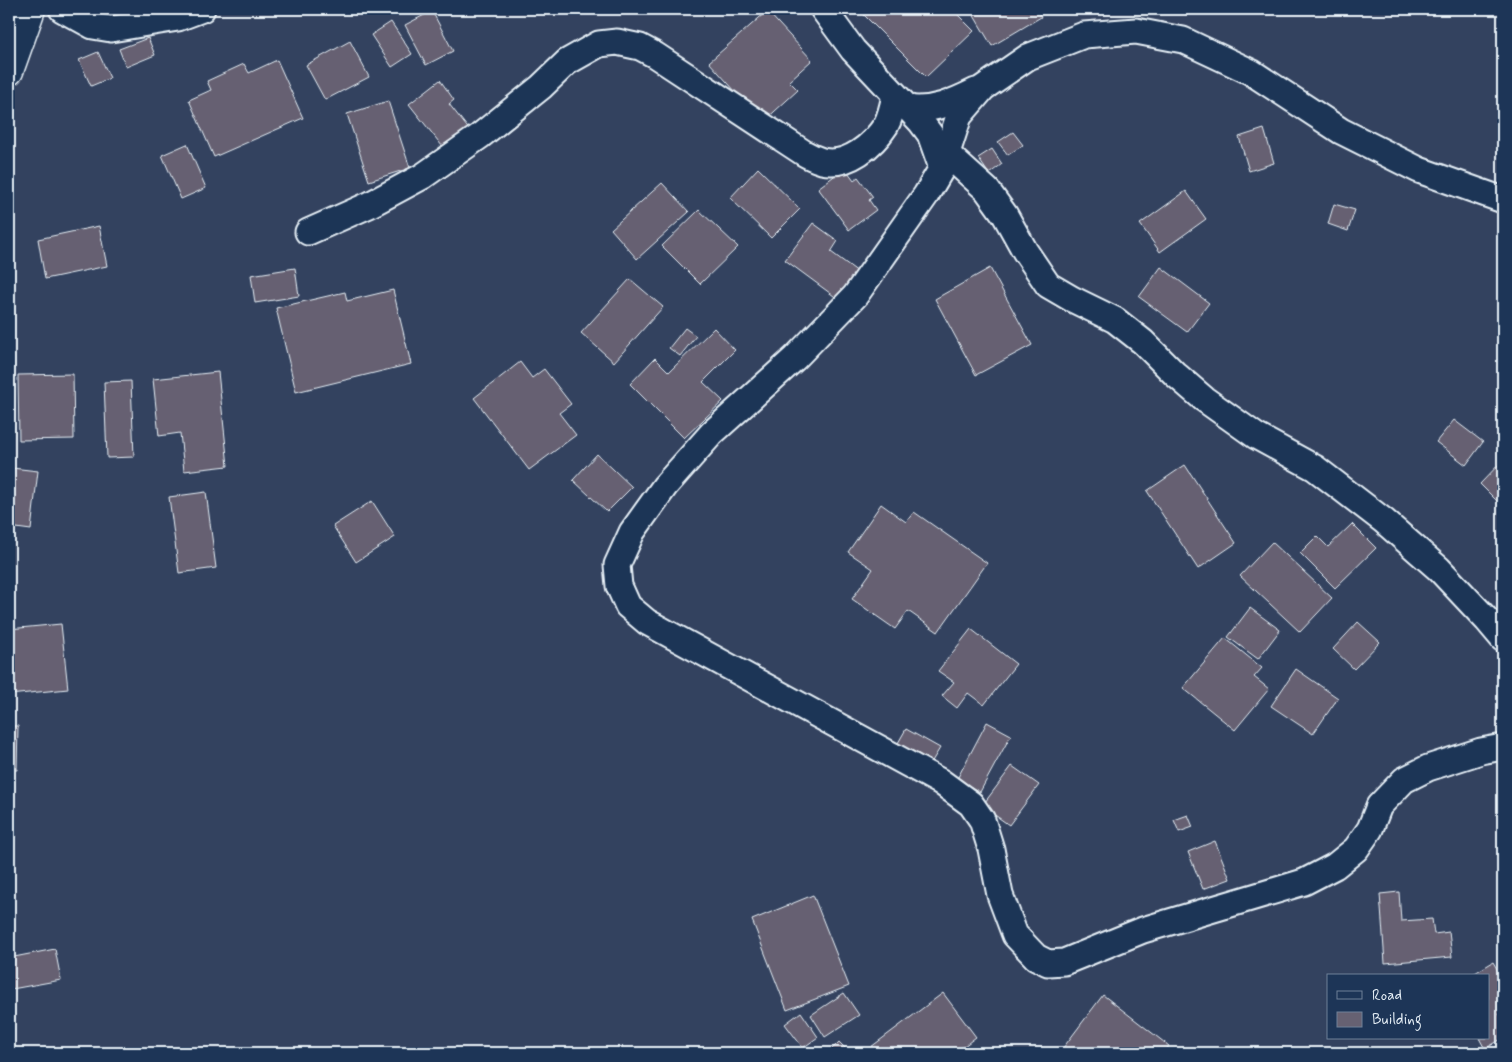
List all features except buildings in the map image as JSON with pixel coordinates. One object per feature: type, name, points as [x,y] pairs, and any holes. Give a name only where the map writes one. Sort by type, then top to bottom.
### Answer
[{"type":"street","points":[[9,71],[31,9]]},
{"type":"street","points":[[62,9],[94,26],[111,29],[178,18],[202,9]]},
{"type":"street","points":[[823,9],[853,50],[921,122],[930,134],[944,161],[991,197],[1006,215],[1025,251],[1048,285],[1115,320],[1143,342],[1175,374],[1204,399],[1256,436],[1316,468],[1384,521],[1438,569],[1503,639]]},
{"type":"street","points":[[901,102],[918,110],[937,107],[983,88],[1028,57],[1084,35],[1136,31],[1183,40],[1251,72],[1341,132],[1419,170],[1503,200]]},
{"type":"street","points":[[308,232],[369,205],[423,176],[480,136],[541,86],[566,62],[599,44],[617,42],[640,47],[656,55],[804,153],[822,161],[838,161],[856,155],[866,148],[887,124],[892,110],[901,102]]},
{"type":"street","points":[[983,88],[959,116],[944,161],[926,195],[855,296],[794,358],[712,433],[665,486],[632,532],[617,565],[618,586],[628,606],[647,622],[941,782],[971,804],[982,820],[991,849],[1000,894],[1016,935],[1036,957],[1048,963],[1064,962],[1143,930],[1304,882],[1335,866],[1356,849],[1370,829],[1379,806],[1404,780],[1428,768],[1481,751],[1503,747]]}]
